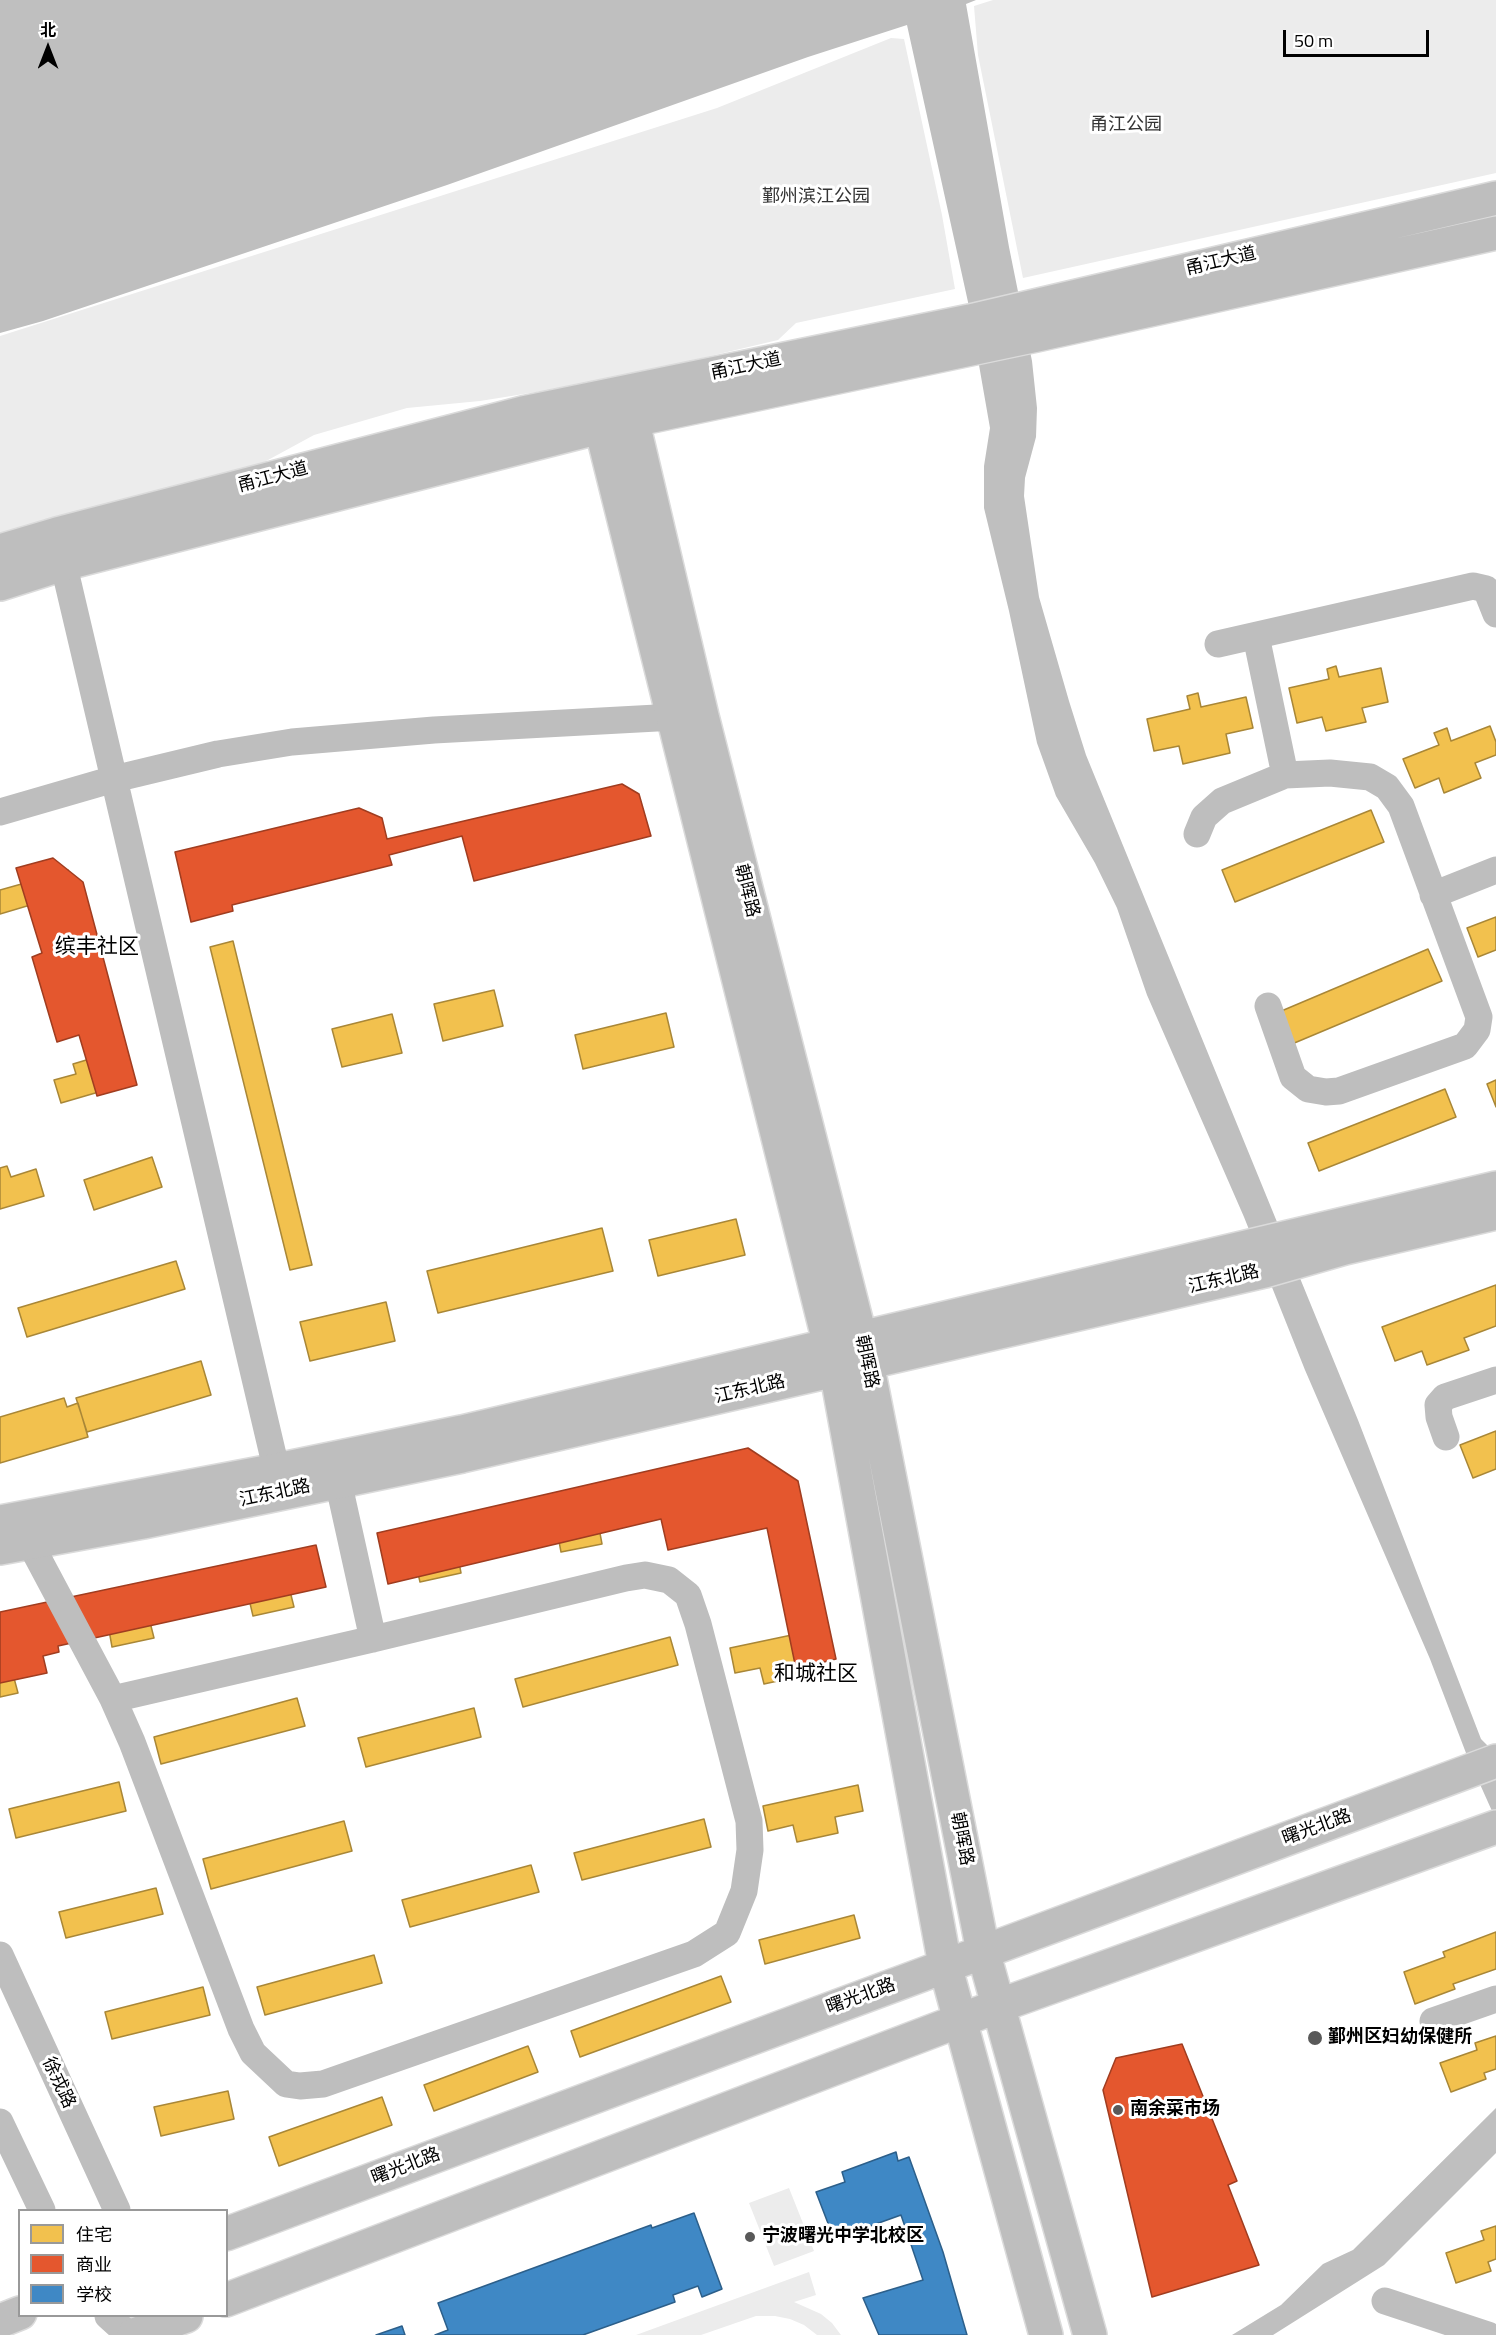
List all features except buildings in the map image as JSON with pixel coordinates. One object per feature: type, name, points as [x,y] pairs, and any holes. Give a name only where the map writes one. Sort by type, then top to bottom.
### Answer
[{"type":"main road","name":"甬江大道","points":[[1036,321],[1496,198]]},
{"type":"main road","name":"甬江大道","points":[[0,584],[60,549],[523,413],[597,413],[1036,321],[1496,233]]},
{"type":"main road","name":"朝晖路","points":[[629,406],[688,717]]},
{"type":"main road","name":"朝晖路","points":[[597,413],[688,717],[849,1354],[983,1951],[1090,2335]]},
{"type":"main road","name":"甬江大道","points":[[0,551],[60,549]]},
{"type":"main road","name":"江东北路","points":[[15,1546],[279,1481],[462,1432],[1265,1271],[1326,1241],[1496,1188]]},
{"type":"main road","name":"江东北路","points":[[0,1522],[279,1481],[338,1481],[462,1456],[1238,1249],[1326,1241],[1496,1213]]},
{"type":"main road","name":"朝晖路","points":[[849,1354],[945,1965],[1046,2335]]},
{"type":"main road","name":"曙光北路","points":[[228,2233],[1496,1761]]},
{"type":"main road","points":[[228,2299],[998,2006],[1493,1829]]},
{"type":"main road","points":[[0,2321],[18,2314]]},
{"type":"main road","points":[[131,2335],[183,2317]]},
{"type":"street","points":[[60,549],[279,1481]]},
{"type":"street","points":[[1218,644],[1473,586],[1486,589],[1496,614]]},
{"type":"street","points":[[1256,636],[1285,775]]},
{"type":"street","points":[[0,812],[114,779],[218,754],[292,742],[422,731],[688,717]]},
{"type":"street","points":[[1197,834],[1204,817],[1222,801],[1285,775],[1330,773],[1370,777],[1387,787],[1401,806],[1479,1017],[1477,1030],[1465,1046],[1339,1091],[1326,1092],[1308,1089],[1293,1077],[1268,1006]]},
{"type":"street","points":[[1433,895],[1496,870]]},
{"type":"street","points":[[1446,1437],[1439,1417],[1438,1405],[1445,1397],[1496,1380]]},
{"type":"street","points":[[338,1481],[373,1639]]},
{"type":"street","points":[[15,1546],[113,1699],[132,1743],[241,2030],[253,2053],[286,2084],[300,2086],[322,2084],[694,1953],[728,1932],[744,1890],[750,1850],[749,1821],[698,1624],[688,1595],[669,1580],[645,1575],[113,1699]]},
{"type":"street","name":"徐戎路","points":[[0,1955],[116,2209]]},
{"type":"street","points":[[1433,2021],[1496,1999]]},
{"type":"street","points":[[0,2122],[41,2209]]},
{"type":"street","points":[[1385,2301],[1489,2331]]},
{"type":"street","points":[[109,2317],[131,2335]]},
{"type":"street","points":[[131,2335],[134,2317]]},
{"type":"green space","name":"甬江公园","points":[[993,0],[1496,0],[1496,173],[1023,278],[978,55],[974,6]]},
{"type":"green space","name":"鄞州滨江公园","points":[[891,38],[904,39],[942,215],[955,289],[796,323],[778,340],[605,381],[480,401],[407,408],[314,435],[257,466],[0,542],[0,336],[717,108]]},
{"type":"green space","points":[[789,2188],[814,2251],[774,2266],[749,2203]]},
{"type":"green space","points":[[809,2272],[816,2295],[794,2302],[821,2314],[841,2335],[817,2335],[804,2325],[790,2319],[756,2316],[701,2335],[636,2335]]},
{"type":"shaded area","points":[[0,0],[976,0],[966,4],[1009,247],[1032,361],[1037,408],[1036,437],[1025,478],[1024,496],[1039,597],[1086,755],[1358,1420],[1481,1739],[1491,1749],[1496,1763],[1496,1820],[1466,1753],[1430,1659],[1305,1370],[1244,1217],[1147,995],[1117,908],[1095,863],[1056,796],[1037,743],[984,508],[984,466],[990,428],[968,302],[907,25],[808,57],[447,185],[43,321],[0,333]]},
{"type":"shaded area","points":[[1496,2108],[1496,2153],[1384,2265],[1273,2335],[1232,2335],[1281,2305],[1323,2264],[1353,2250]]},
{"type":"place","name":"鄞州区妇幼保健所","points":[[1315,2038]]},
{"type":"place","name":"南余菜市场","points":[[1118,2110]]},
{"type":"place","name":"宁波曙光中学北校区","points":[[750,2237]]},
{"type":"district","name":"缤丰社区","points":[[97,948]]},
{"type":"district","name":"和城社区","points":[[816,1675]]}]
